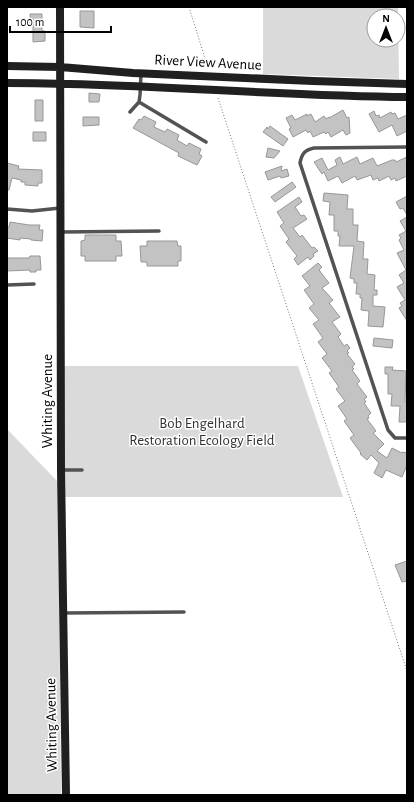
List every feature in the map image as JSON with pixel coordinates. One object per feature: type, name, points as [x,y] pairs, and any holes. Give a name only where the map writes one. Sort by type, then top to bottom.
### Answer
[{"type":"main road","name":"Whiting Avenue","points":[[60,7],[61,470],[66,795]]},
{"type":"main road","name":"River View Avenue","points":[[7,66],[60,67],[141,73],[319,82],[407,84]]},
{"type":"main road","name":"River View Avenue","points":[[7,83],[61,83],[354,96],[407,96]]},
{"type":"lane","points":[[130,112],[139,102],[141,73]]},
{"type":"lane","points":[[139,102],[206,142]]},
{"type":"lane","points":[[407,147],[314,148],[306,150],[302,155],[300,163],[388,430],[396,438],[407,438]]},
{"type":"lane","points":[[7,210],[32,211],[60,208]]},
{"type":"lane","points":[[60,232],[159,231]]},
{"type":"lane","points":[[7,285],[34,284]]},
{"type":"lane","points":[[61,470],[82,470]]},
{"type":"lane","points":[[63,613],[184,612]]},
{"type":"path","points":[[189,7],[210,76]]},
{"type":"path","points":[[215,89],[407,671]]},
{"type":"green space","points":[[263,7],[398,7],[366,8],[366,48],[399,48],[399,79],[263,74]]},
{"type":"green space","name":"Bob Engelhard Restoration Ecology Field","points":[[61,366],[298,366],[343,497],[62,497]]},
{"type":"green space","points":[[7,429],[58,482],[61,795],[7,795]]},
{"type":"building","points":[[80,11],[94,11],[94,28],[80,27]]},
{"type":"building","points":[[30,14],[42,14],[42,31],[45,31],[45,41],[33,42],[33,24],[30,24]]},
{"type":"building","points":[[89,93],[100,94],[99,102],[89,102]]},
{"type":"building","points":[[35,100],[43,100],[43,121],[35,121]]},
{"type":"building","points":[[343,110],[347,118],[349,117],[350,133],[346,135],[343,130],[331,137],[328,132],[326,134],[324,132],[313,137],[310,131],[308,133],[306,130],[293,137],[289,129],[291,128],[286,118],[292,115],[295,120],[307,114],[307,116],[311,114],[315,122],[324,116],[326,119]]},
{"type":"building","points":[[374,111],[376,116],[379,115],[380,118],[391,112],[392,114],[395,113],[398,119],[407,115],[407,131],[397,136],[392,125],[379,132],[369,114]]},
{"type":"building","points":[[144,116],[156,122],[154,127],[165,132],[167,129],[179,135],[177,140],[187,146],[189,143],[201,149],[199,154],[202,156],[197,165],[178,156],[179,153],[133,128],[139,119],[141,120]]},
{"type":"building","points":[[83,117],[99,117],[99,125],[83,126]]},
{"type":"building","points":[[270,126],[288,139],[283,146],[263,132]]},
{"type":"building","points":[[33,132],[46,132],[46,141],[33,141]]},
{"type":"building","points":[[268,148],[280,151],[274,158],[266,157]]},
{"type":"building","points":[[340,157],[343,164],[357,157],[360,164],[373,158],[377,166],[392,160],[395,160],[396,162],[407,157],[407,176],[396,181],[395,178],[391,180],[389,176],[379,181],[378,178],[373,180],[371,175],[357,180],[355,176],[342,183],[338,176],[328,181],[324,172],[322,174],[314,162],[322,158],[328,170],[337,165],[335,160]]},
{"type":"building","points":[[7,163],[19,166],[18,169],[42,170],[42,183],[38,183],[38,186],[25,185],[25,182],[12,178],[9,190],[7,190]]},
{"type":"building","points":[[282,166],[281,171],[287,169],[289,176],[281,178],[280,176],[268,180],[265,172]]},
{"type":"building","points":[[292,182],[296,187],[275,202],[271,197]]},
{"type":"building","points":[[324,193],[348,195],[347,209],[353,209],[353,225],[358,225],[357,241],[364,242],[363,259],[368,259],[367,274],[375,275],[374,290],[377,290],[377,295],[373,295],[373,306],[385,307],[383,327],[368,326],[369,311],[361,310],[362,298],[360,298],[360,294],[356,294],[357,283],[354,283],[354,279],[350,278],[354,246],[339,246],[340,236],[338,236],[338,231],[334,231],[334,215],[329,215],[330,202],[323,201]]},
{"type":"building","points":[[407,196],[407,215],[403,208],[400,209],[396,202]]},
{"type":"building","points":[[299,197],[302,202],[295,207],[301,216],[304,215],[307,219],[293,228],[300,237],[302,235],[312,248],[314,247],[318,251],[313,254],[314,256],[310,260],[308,257],[298,265],[294,259],[297,256],[286,242],[289,239],[280,226],[284,223],[277,212]]},
{"type":"building","points":[[407,217],[407,321],[399,308],[402,306],[400,303],[405,300],[397,287],[404,283],[399,275],[406,270],[397,253],[404,250],[399,240],[401,238],[399,235],[406,231],[400,221]]},
{"type":"building","points":[[10,222],[40,225],[39,230],[43,230],[42,241],[7,238],[7,227],[9,227]]},
{"type":"building","points":[[85,235],[116,235],[116,241],[121,241],[122,256],[116,256],[116,261],[85,261],[85,256],[81,256],[81,241],[85,240]]},
{"type":"building","points":[[147,241],[177,241],[178,246],[181,246],[181,261],[178,261],[178,266],[147,266],[147,262],[141,262],[140,246],[147,246]]},
{"type":"building","points":[[30,256],[40,256],[41,270],[36,270],[36,272],[30,272],[30,270],[7,271],[7,258],[29,258]]},
{"type":"building","points":[[318,263],[322,267],[319,270],[329,283],[322,288],[333,300],[329,303],[340,317],[332,322],[341,334],[338,337],[344,346],[347,344],[350,348],[347,351],[349,353],[347,354],[355,364],[352,367],[354,369],[352,370],[360,381],[357,384],[367,397],[364,399],[366,402],[364,403],[371,413],[367,419],[376,431],[373,433],[384,444],[377,451],[387,458],[392,448],[402,453],[407,453],[407,465],[402,477],[386,470],[382,478],[374,473],[379,463],[371,455],[367,460],[360,454],[361,453],[350,438],[354,435],[344,421],[347,419],[338,406],[345,401],[336,389],[339,387],[329,373],[332,371],[322,358],[327,354],[318,342],[323,338],[313,324],[319,320],[309,308],[314,304],[304,290],[310,286],[302,276]]},
{"type":"building","points":[[374,338],[393,340],[392,348],[373,346]]},
{"type":"building","points":[[385,367],[393,367],[392,370],[406,371],[405,402],[407,402],[407,421],[405,422],[399,422],[400,406],[391,406],[392,394],[388,394],[388,374],[385,374]]},
{"type":"building","points":[[407,561],[407,581],[402,582],[395,565]]}]
